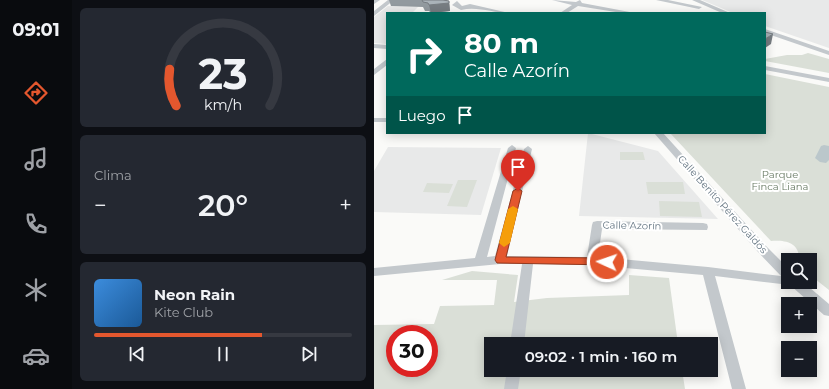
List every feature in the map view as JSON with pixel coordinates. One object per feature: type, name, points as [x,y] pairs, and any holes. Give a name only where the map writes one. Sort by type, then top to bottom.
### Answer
[{"type":"street","points":[[383,0],[391,0]]},
{"type":"street","points":[[374,14],[391,0]]},
{"type":"street","points":[[555,0],[626,12]]},
{"type":"street","points":[[565,12],[584,0]]},
{"type":"street","points":[[659,0],[701,6]]},
{"type":"street","points":[[690,0],[701,6],[718,12]]},
{"type":"street","points":[[695,0],[725,12]]},
{"type":"street","points":[[449,2],[458,5],[470,3],[502,12]]},
{"type":"street","points":[[452,12],[458,5]]},
{"type":"street","points":[[701,6],[698,9],[702,12]]},
{"type":"street","points":[[766,30],[785,39],[829,52]]},
{"type":"street","points":[[374,46],[386,47]]},
{"type":"street","points":[[376,70],[386,62]]},
{"type":"street","points":[[766,68],[829,80]]},
{"type":"street","points":[[376,70],[386,69]]},
{"type":"street","points":[[374,120],[386,120]]},
{"type":"street","name":"Calle Benito Pérez Galdós","points":[[659,134],[781,268]]},
{"type":"street","points":[[480,262],[512,148]]},
{"type":"street","points":[[500,260],[528,149]]},
{"type":"street","name":"Calle Azorín","points":[[592,261],[597,225],[704,227]]},
{"type":"street","points":[[374,272],[500,260],[592,261],[708,271],[781,280]]},
{"type":"street","points":[[518,337],[528,261]]},
{"type":"street","points":[[708,271],[739,389]]},
{"type":"street","points":[[803,289],[829,311]]},
{"type":"street","points":[[511,389],[513,377]]},
{"type":"shaded area","points":[[702,0],[829,0],[829,48],[766,26],[766,12],[731,12]]},
{"type":"shaded area","points":[[388,6],[418,7],[413,12],[386,12],[386,44],[374,43],[374,17]]},
{"type":"shaded area","points":[[588,134],[592,134],[658,151],[718,219],[579,216]]},
{"type":"shaded area","points":[[821,146],[829,146],[829,160],[826,163],[820,162],[815,158]]},
{"type":"shaded area","points":[[388,147],[501,148],[481,215],[374,212],[374,171]]},
{"type":"green space","points":[[808,53],[829,59],[829,73],[766,61],[766,59],[787,55],[802,55]]},
{"type":"green space","name":"Parque Finca Liana","points":[[766,74],[829,87],[829,290],[817,281],[817,253],[798,253],[793,245],[781,241],[771,241],[671,134],[766,134]]},
{"type":"green space","points":[[620,152],[643,152],[645,160],[620,160]]},
{"type":"green space","points":[[458,180],[477,180],[467,207],[447,206]]},
{"type":"green space","points":[[646,182],[683,182],[685,194],[648,194]]},
{"type":"green space","points":[[427,183],[453,184],[449,193],[423,192]]},
{"type":"green space","points":[[659,201],[699,202],[702,217],[660,216]]},
{"type":"green space","points":[[472,271],[518,275],[514,302],[547,298],[629,295],[629,275],[669,278],[677,337],[484,337],[484,377],[683,377],[685,389],[374,389],[374,325],[434,324],[440,306],[494,305],[497,280],[442,280]]},
{"type":"building","points":[[422,0],[443,0],[449,1],[449,3],[429,5]]},
{"type":"building","points":[[766,32],[773,34],[766,38]]},
{"type":"slow traffic","points":[[504,243],[513,209]]},
{"type":"route","points":[[518,191],[500,260],[607,262]]}]
